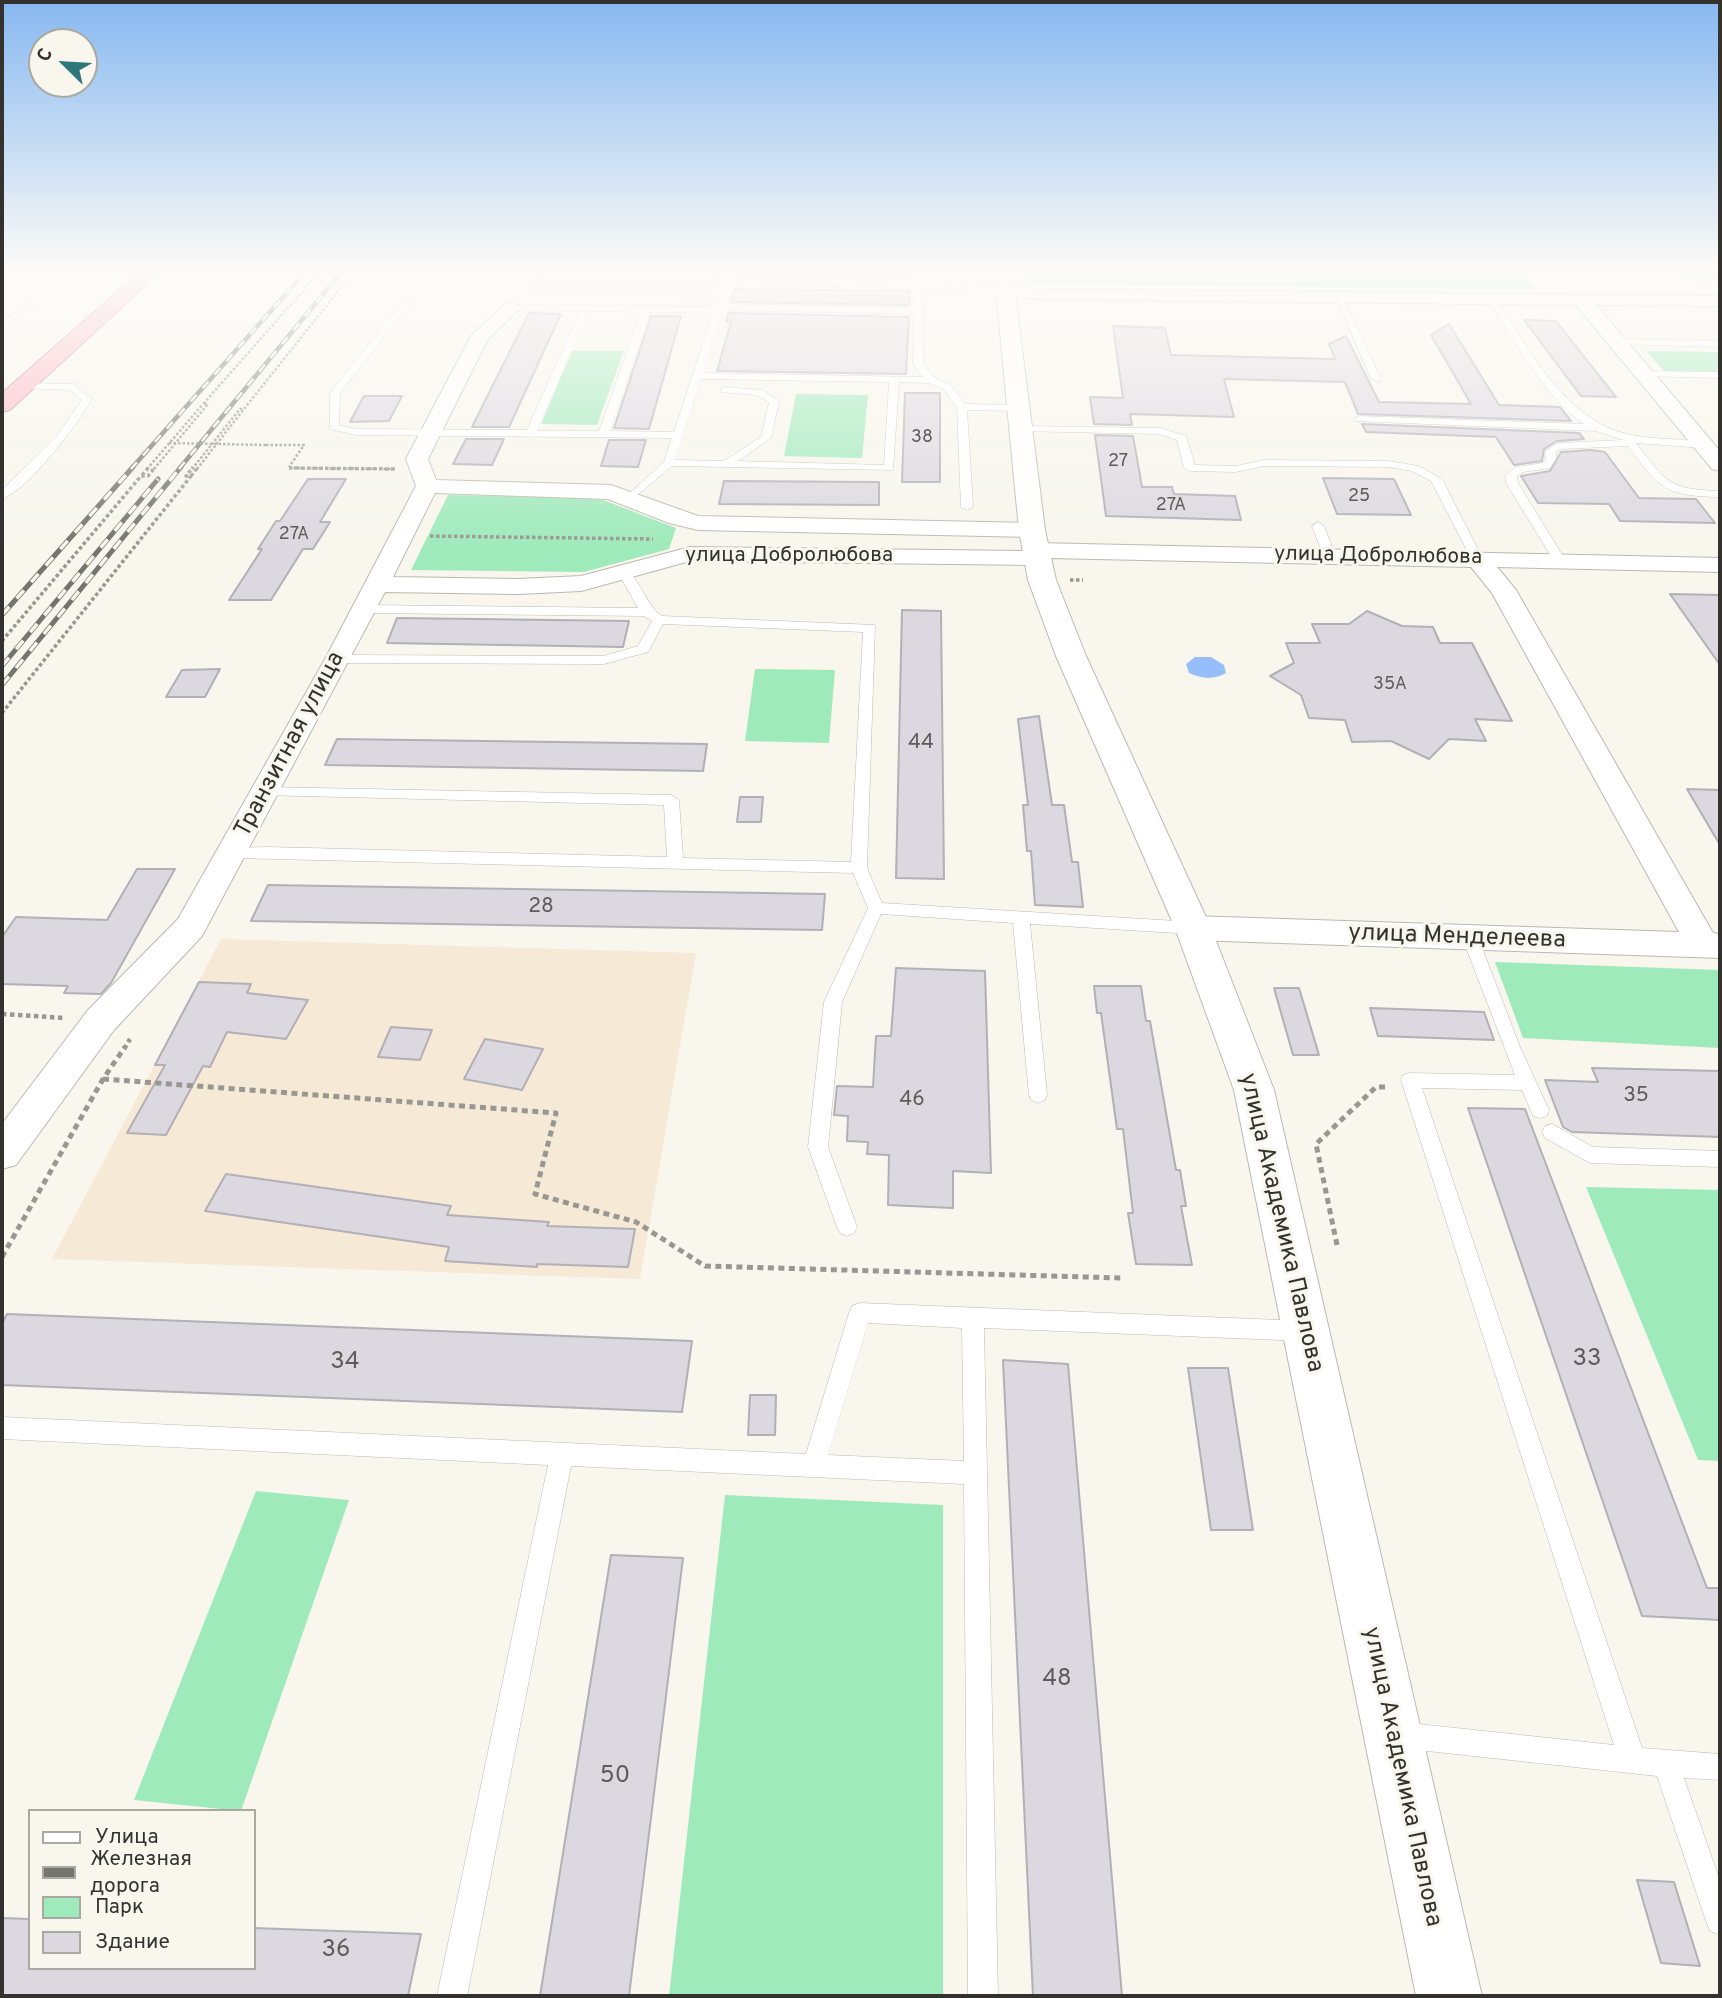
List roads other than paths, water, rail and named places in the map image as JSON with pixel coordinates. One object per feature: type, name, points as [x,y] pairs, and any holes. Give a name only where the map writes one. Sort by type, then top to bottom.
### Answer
[{"type":"highway","points":[[2,405],[49,363]]},
{"type":"main road","name":"улица Академика Павлова","points":[[1014,363],[1035,546],[1042,580],[1071,656],[1193,928],[1254,1090],[1350,1550],[1393,1734],[1449,1996]]},
{"type":"street","name":"Транзитная улица","points":[[2,1153],[101,1020],[190,928],[370,596],[424,478],[417,459],[466,363]]},
{"type":"street","points":[[1634,363],[1706,436],[1720,464]]},
{"type":"street","name":"улица Добролюбова","points":[[424,478],[611,492],[677,518],[698,523],[1035,546],[1329,557],[1720,565]]},
{"type":"street","name":"улица Добролюбова","points":[[370,596],[567,585],[625,574],[668,558],[690,554],[1035,546]]},
{"type":"street","points":[[1477,559],[1503,590],[1712,946]]},
{"type":"street","name":"улица Менделеева","points":[[1193,928],[1712,946]]},
{"type":"lane","points":[[358,363],[335,393],[334,427],[356,432],[678,435]]},
{"type":"lane","points":[[531,433],[562,363]]},
{"type":"lane","points":[[603,435],[627,363]]},
{"type":"lane","points":[[630,498],[669,463],[702,363]]},
{"type":"lane","points":[[918,363],[931,380]]},
{"type":"lane","points":[[1369,363],[1376,379]]},
{"type":"lane","points":[[1537,363],[1571,410],[1597,428]]},
{"type":"lane","points":[[1643,374],[1720,375]]},
{"type":"lane","points":[[698,376],[931,380],[947,387],[962,407],[967,506]]},
{"type":"lane","points":[[669,463],[889,468],[894,381]]},
{"type":"lane","points":[[2,496],[43,459],[73,426],[87,400],[73,387],[23,386]]},
{"type":"lane","points":[[725,390],[758,391],[774,401],[766,438],[725,465]]},
{"type":"lane","points":[[962,407],[1021,419],[1173,434],[1182,438],[1190,468],[1236,469],[1264,463],[1388,464],[1415,468],[1436,479],[1477,559]]},
{"type":"lane","points":[[1359,419],[1597,428],[1648,442]]},
{"type":"lane","points":[[1560,561],[1512,482],[1511,475],[1520,469],[1546,466],[1550,451],[1558,446],[1706,436]]},
{"type":"lane","points":[[1631,443],[1669,489],[1685,493],[1720,494]]},
{"type":"lane","points":[[1318,526],[1329,557]]},
{"type":"lane","points":[[625,574],[653,616]]},
{"type":"lane","points":[[370,596],[870,628],[859,868],[876,908],[833,1002],[818,1147],[847,1227]]},
{"type":"lane","points":[[338,659],[604,660],[643,649],[653,616]]},
{"type":"lane","points":[[265,792],[671,800],[675,862]]},
{"type":"lane","points":[[233,853],[859,868]]},
{"type":"lane","points":[[876,908],[1193,928]]},
{"type":"lane","points":[[1021,919],[1038,1095]]},
{"type":"lane","points":[[1470,937],[1501,1023],[1540,1110]]},
{"type":"lane","points":[[1527,1083],[1410,1080],[1633,1761]]},
{"type":"lane","points":[[1552,1132],[1590,1155],[1720,1159]]},
{"type":"lane","points":[[813,1466],[860,1313],[1305,1331]]},
{"type":"lane","points":[[973,1318],[983,1996]]},
{"type":"lane","points":[[2,1428],[561,1456],[975,1473]]},
{"type":"lane","points":[[452,1996],[561,1456]]},
{"type":"lane","points":[[1393,1734],[1633,1761],[1720,1766]]},
{"type":"lane","points":[[1666,1764],[1720,1921]]},
{"type":"water","points":[[1195,657],[1211,657],[1224,665],[1226,673],[1208,678],[1189,673],[1186,664]]},
{"type":"railway","points":[[131,469],[225,363]]},
{"type":"railway","points":[[179,469],[266,363]]},
{"type":"railway","points":[[2,615],[133,467]]},
{"type":"railway","points":[[2,685],[181,467]]},
{"type":"railway","points":[[2,666],[158,479]]}]
